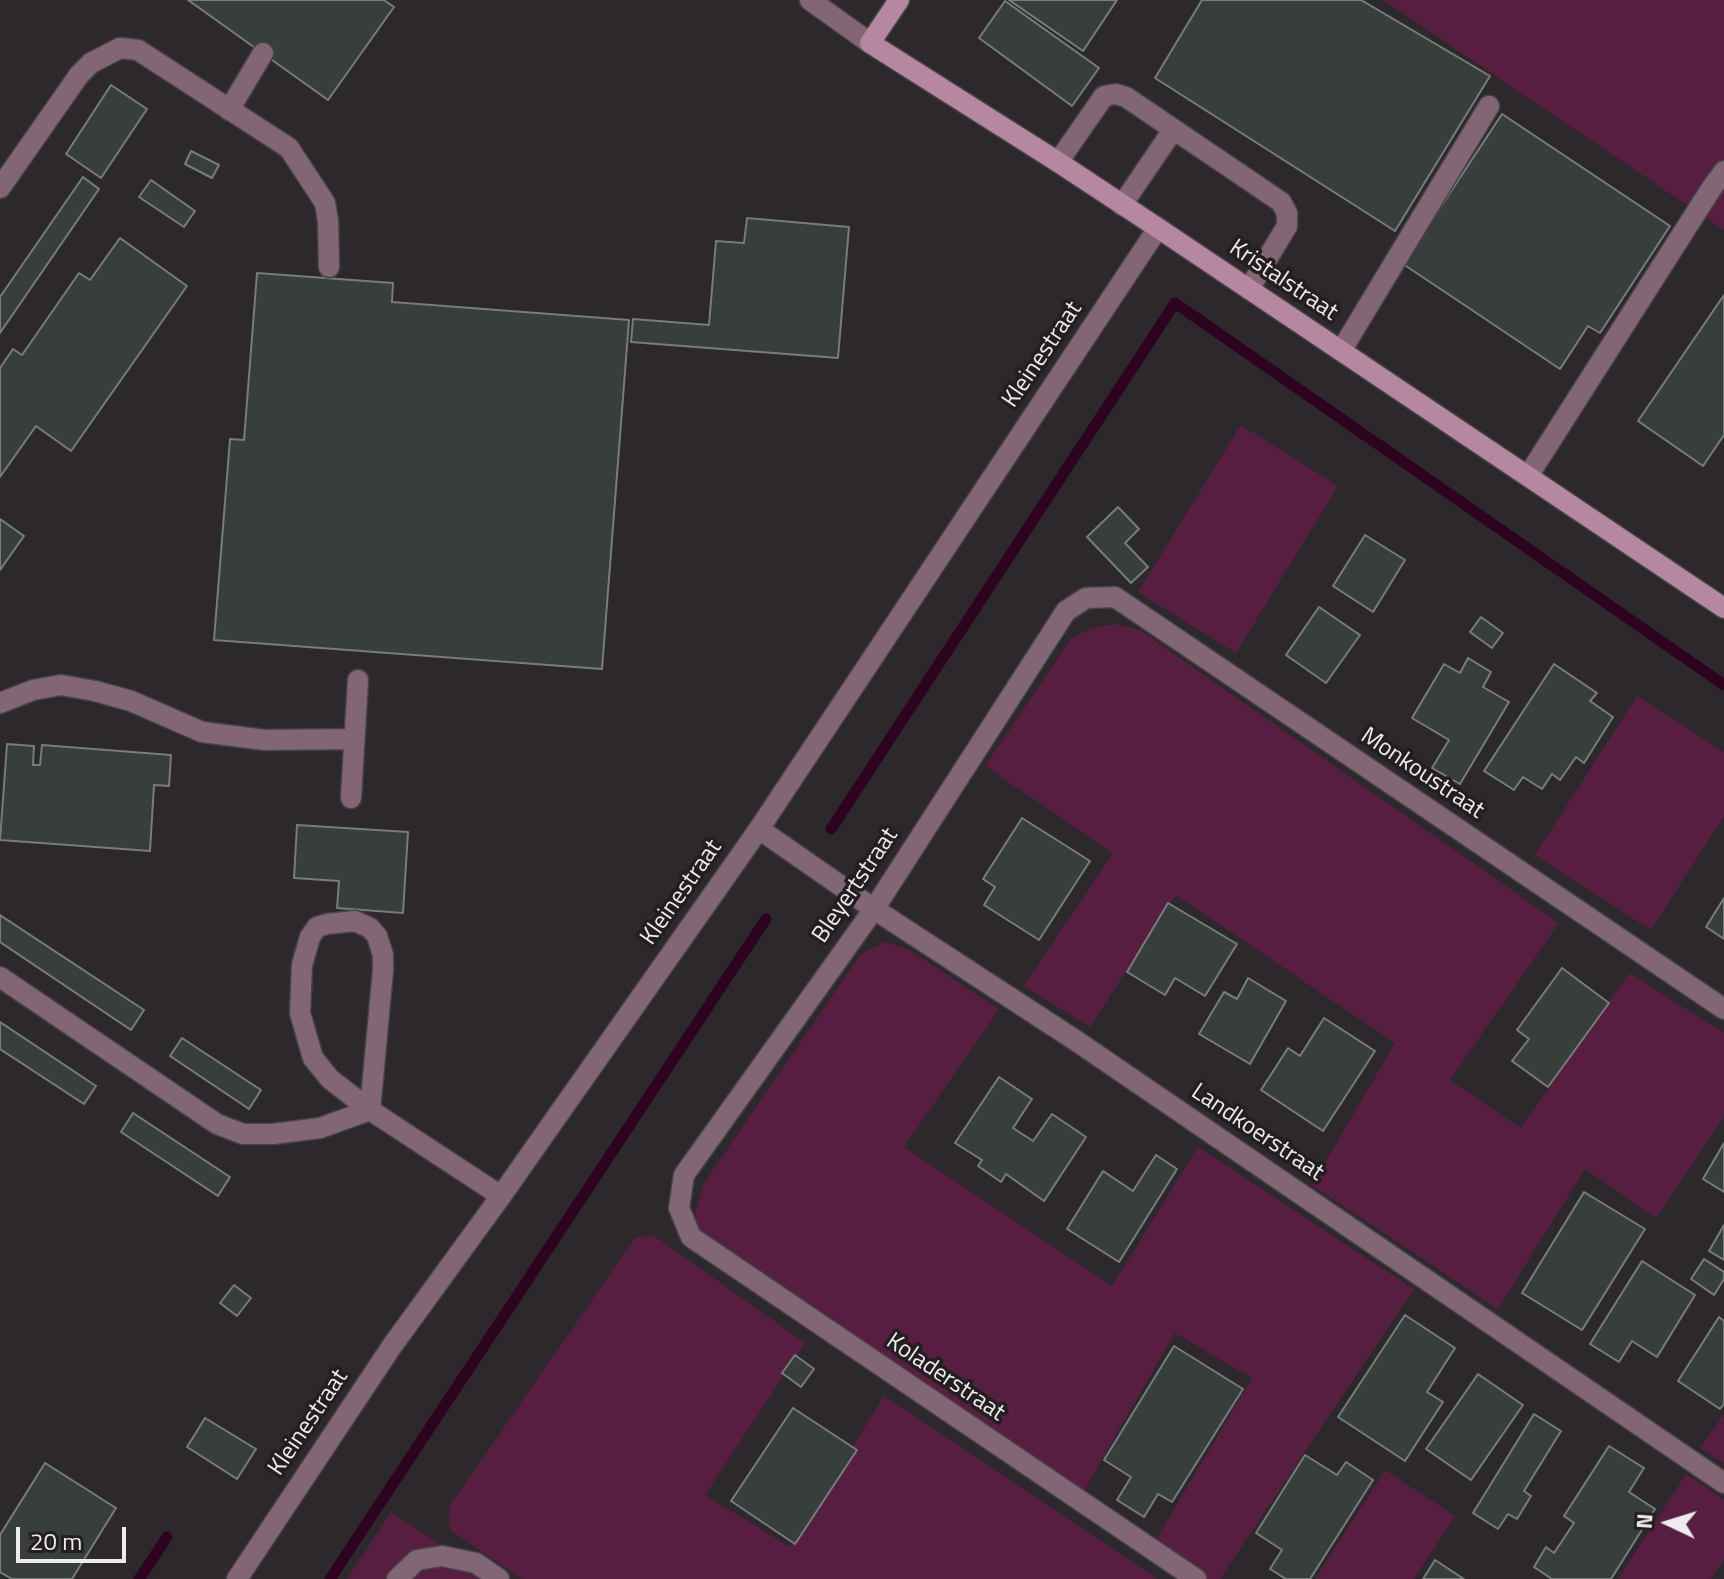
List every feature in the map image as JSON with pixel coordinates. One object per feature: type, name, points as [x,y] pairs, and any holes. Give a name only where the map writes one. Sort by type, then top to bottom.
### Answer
[{"type":"street","name":"Kristalstraat","points":[[810,0],[870,43],[1158,228],[1724,608]]},
{"type":"street","points":[[870,43],[899,0]]},
{"type":"street","points":[[0,188],[79,75],[91,63],[120,48],[138,50],[289,148],[325,203],[329,267]]},
{"type":"street","points":[[229,110],[263,53]]},
{"type":"street","points":[[1058,162],[1104,96],[1116,94],[1126,97],[1281,202],[1287,213],[1287,226],[1249,289]]},
{"type":"street","points":[[1341,351],[1489,106]]},
{"type":"street","points":[[1122,205],[1173,130]]},
{"type":"street","points":[[1528,476],[1724,171]]},
{"type":"street","name":"Kleinestraat","points":[[237,1579],[392,1346],[759,829],[1158,228]]},
{"type":"street","name":"Monkoustraat","points":[[1086,598],[1115,597],[1724,1009]]},
{"type":"street","name":"Bleyertstraat","points":[[679,1208],[684,1175],[874,909],[1066,611],[1086,598]]},
{"type":"street","points":[[351,798],[358,680]]},
{"type":"street","points":[[0,703],[33,690],[61,685],[131,701],[202,732],[265,740],[354,739]]},
{"type":"street","name":"Landkoerstraat","points":[[759,829],[874,909],[1075,1040],[1724,1483]]},
{"type":"street","points":[[370,1110],[383,955],[377,936],[370,928],[355,921],[327,924],[317,927],[306,948],[302,965],[300,1013],[313,1058],[330,1079],[370,1110],[501,1196]]},
{"type":"street","points":[[0,977],[217,1124],[243,1134],[320,1128],[370,1110]]},
{"type":"street","name":"Koladerstraat","points":[[679,1208],[691,1237],[1196,1579]]},
{"type":"street","points":[[397,1579],[417,1560],[442,1556],[476,1563],[499,1579]]},
{"type":"shaded area","points":[[1383,0],[1724,0],[1724,230]]},
{"type":"shaded area","points":[[1241,425],[1338,486],[1236,653],[1138,592]]},
{"type":"shaded area","points":[[1117,624],[1141,631],[1559,923],[1450,1080],[1521,1128],[1629,973],[1724,1033],[1724,1116],[1656,1218],[1585,1169],[1498,1309],[1312,1185],[1395,1043],[1176,895],[1090,1027],[1024,986],[1113,853],[985,766],[1071,639],[1092,628]]},
{"type":"shaded area","points":[[1637,696],[1724,752],[1724,816],[1651,930],[1535,855]]},
{"type":"shaded area","points":[[885,942],[908,949],[999,1009],[904,1147],[1112,1286],[1198,1147],[1414,1289],[1220,1579],[1206,1579],[1154,1543],[1252,1378],[1175,1333],[1083,1492],[703,1241],[694,1217],[704,1183],[861,954]]},
{"type":"shaded area","points":[[653,1235],[805,1343],[705,1495],[790,1547],[884,1396],[1158,1579],[522,1579],[450,1530],[449,1507],[635,1238]]},
{"type":"shaded area","points":[[1724,1414],[1724,1464],[1700,1448]]},
{"type":"shaded area","points":[[1385,1470],[1455,1516],[1414,1579],[1315,1579]]},
{"type":"shaded area","points":[[1686,1474],[1724,1500],[1724,1560],[1711,1579],[1618,1579]]},
{"type":"shaded area","points":[[391,1512],[491,1579],[347,1579]]},
{"type":"building","points":[[188,0],[384,0],[394,7],[328,100]]},
{"type":"building","points":[[1009,0],[1117,0],[1083,51]]},
{"type":"building","points":[[1202,0],[1361,0],[1490,76],[1395,231],[1155,78]]},
{"type":"building","points":[[1005,1],[1099,68],[1072,106],[979,38]]},
{"type":"building","points":[[111,85],[147,109],[101,178],[66,154]]},
{"type":"building","points":[[1502,114],[1670,226],[1600,333],[1588,326],[1560,369],[1403,264]]},
{"type":"building","points":[[191,151],[219,165],[212,178],[185,164]]},
{"type":"building","points":[[83,177],[99,189],[0,333],[0,297]]},
{"type":"building","points":[[151,180],[195,211],[184,227],[139,197]]},
{"type":"building","points":[[747,218],[849,227],[838,358],[631,342],[633,319],[709,325],[716,241],[744,243]]},
{"type":"building","points":[[120,238],[187,286],[71,451],[36,426],[0,477],[0,368],[13,349],[22,355],[79,273],[90,280]]},
{"type":"building","points":[[257,273],[393,283],[392,302],[629,320],[602,669],[214,640],[230,439],[244,440]]},
{"type":"building","points":[[1724,295],[1724,435],[1703,466],[1638,421]]},
{"type":"building","points":[[1118,507],[1139,529],[1125,543],[1148,567],[1131,583],[1087,537]]},
{"type":"building","points":[[0,519],[24,536],[0,570]]},
{"type":"building","points":[[1365,535],[1405,560],[1373,612],[1333,586]]},
{"type":"building","points":[[1319,607],[1360,635],[1326,683],[1286,655]]},
{"type":"building","points":[[1481,617],[1503,633],[1492,648],[1470,632]]},
{"type":"building","points":[[1468,658],[1491,672],[1483,687],[1509,702],[1460,784],[1432,768],[1449,740],[1412,718],[1444,664],[1460,673]]},
{"type":"building","points":[[1554,664],[1597,693],[1590,701],[1613,717],[1584,763],[1576,757],[1560,780],[1552,774],[1542,789],[1523,777],[1514,790],[1484,771]]},
{"type":"building","points":[[7,744],[34,746],[33,765],[40,765],[42,745],[171,755],[169,786],[154,785],[150,851],[0,840]]},
{"type":"building","points":[[1022,818],[1090,861],[1039,940],[984,905],[995,887],[983,879]]},
{"type":"building","points":[[297,825],[408,832],[403,913],[337,908],[339,881],[294,878]]},
{"type":"building","points":[[1724,898],[1724,939],[1706,927]]},
{"type":"building","points":[[1168,903],[1237,944],[1205,996],[1175,978],[1165,995],[1127,972]]},
{"type":"building","points":[[0,915],[144,1010],[131,1030],[0,942]]},
{"type":"building","points":[[1562,968],[1609,1003],[1548,1087],[1512,1061],[1529,1039],[1517,1030]]},
{"type":"building","points":[[1248,978],[1286,1001],[1250,1064],[1199,1034],[1224,992],[1237,999]]},
{"type":"building","points":[[1324,1018],[1375,1051],[1323,1131],[1261,1090],[1288,1048],[1300,1056]]},
{"type":"building","points":[[0,1022],[96,1086],[84,1104],[0,1049]]},
{"type":"building","points":[[182,1038],[261,1090],[249,1109],[170,1056]]},
{"type":"building","points":[[999,1077],[1032,1099],[1013,1128],[1033,1141],[1052,1114],[1086,1137],[1044,1201],[1006,1174],[1001,1182],[978,1166],[982,1160],[955,1143]]},
{"type":"building","points":[[133,1113],[230,1177],[218,1196],[121,1132]]},
{"type":"building","points":[[1724,1143],[1724,1192],[1703,1179]]},
{"type":"building","points":[[1156,1155],[1177,1169],[1119,1262],[1067,1229],[1103,1171],[1133,1191]]},
{"type":"building","points":[[1584,1192],[1645,1229],[1582,1330],[1522,1293]]},
{"type":"building","points":[[1724,1225],[1724,1260],[1709,1251]]},
{"type":"building","points":[[1704,1259],[1724,1272],[1724,1279],[1714,1295],[1691,1279]]},
{"type":"building","points":[[1642,1261],[1695,1295],[1657,1357],[1632,1341],[1619,1362],[1590,1344]]},
{"type":"building","points":[[234,1285],[251,1298],[237,1316],[220,1303]]},
{"type":"building","points":[[1405,1315],[1455,1348],[1427,1392],[1443,1402],[1405,1461],[1338,1417]]},
{"type":"building","points":[[1719,1317],[1724,1321],[1724,1404],[1720,1409],[1678,1381]]},
{"type":"building","points":[[1174,1346],[1243,1389],[1172,1502],[1158,1494],[1144,1517],[1117,1500],[1131,1477],[1104,1460]]},
{"type":"building","points":[[795,1355],[814,1369],[801,1387],[782,1373]]},
{"type":"building","points":[[1478,1374],[1523,1405],[1471,1480],[1426,1449]]},
{"type":"building","points":[[793,1408],[857,1450],[795,1544],[731,1501]]},
{"type":"building","points":[[1534,1414],[1561,1431],[1524,1491],[1531,1496],[1517,1519],[1508,1514],[1498,1529],[1473,1513]]},
{"type":"building","points":[[205,1418],[256,1449],[237,1479],[187,1447]]},
{"type":"building","points":[[1609,1446],[1644,1468],[1629,1492],[1655,1509],[1611,1579],[1552,1579],[1534,1567],[1546,1547],[1554,1553],[1574,1523],[1564,1516]]},
{"type":"building","points":[[1305,1455],[1337,1475],[1346,1462],[1373,1480],[1310,1579],[1286,1579],[1270,1569],[1282,1550],[1256,1533]]},
{"type":"building","points":[[45,1463],[116,1508],[72,1579],[12,1579],[0,1572],[0,1535]]},
{"type":"building","points":[[1435,1560],[1464,1579],[1423,1579]]},
{"type":"waterway","points":[[831,829],[1175,303],[1724,685]]},
{"type":"waterway","points":[[330,1579],[766,919]]},
{"type":"waterway","points":[[139,1579],[167,1537]]}]
